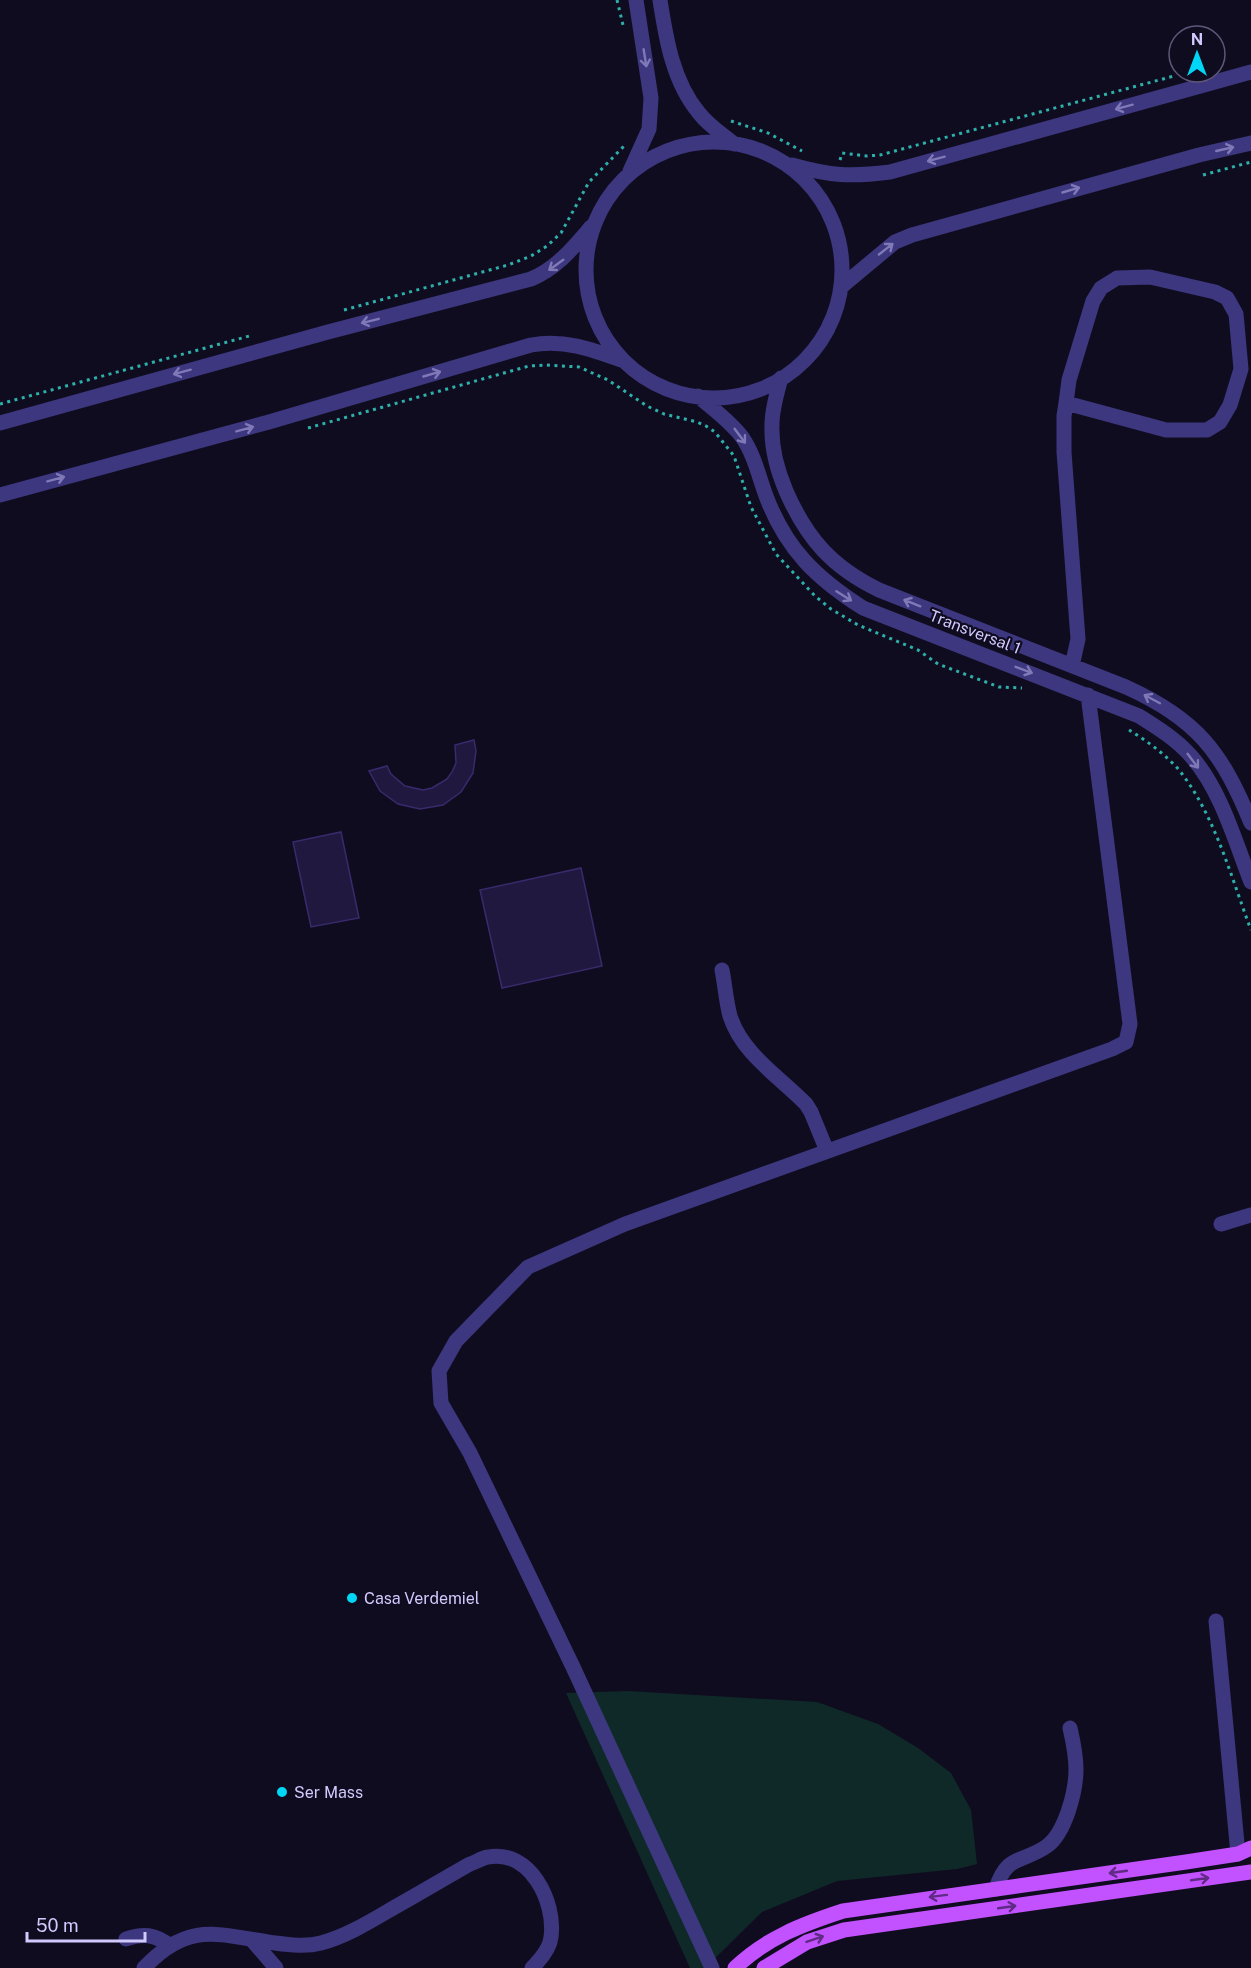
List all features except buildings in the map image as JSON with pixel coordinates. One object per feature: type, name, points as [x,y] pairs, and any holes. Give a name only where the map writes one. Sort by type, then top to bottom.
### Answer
[{"type":"main road","points":[[735,1968],[774,1938],[806,1923],[843,1911],[1247,1851]]},
{"type":"main road","points":[[764,1968],[807,1942],[844,1930],[1251,1872]]},
{"type":"street","points":[[628,176],[649,129],[651,98],[636,0]]},
{"type":"street","points":[[660,0],[676,74],[685,95],[700,115],[734,144]]},
{"type":"street","points":[[784,163],[816,172],[844,176],[890,172],[1251,72]]},
{"type":"street","points":[[841,287],[895,242],[912,235],[1199,155],[1251,143]]},
{"type":"street","points":[[0,423],[317,335],[531,279],[564,258],[595,222],[609,197],[628,176],[659,154],[696,144],[734,144],[768,154],[784,163],[812,187],[831,217],[841,251],[841,287],[838,302],[826,332],[806,358],[781,378],[766,386],[741,394],[715,397],[671,390],[625,361],[604,335],[597,320],[589,296],[586,271],[587,255],[595,222]]},
{"type":"street","points":[[1066,403],[1166,430],[1207,430],[1220,422],[1237,387],[1240,369],[1236,314],[1227,298],[1215,292],[1150,277],[1116,278],[1101,288],[1093,301],[1069,380],[1066,403],[1064,452],[1078,639],[1072,666]]},
{"type":"street","points":[[0,495],[269,422],[531,345],[546,342],[580,346],[625,361]]},
{"type":"street","name":"Transversal 1","points":[[781,378],[771,422],[775,457],[780,477],[797,516],[808,534],[822,550],[856,579],[879,590],[1126,687],[1152,698],[1176,713],[1204,740],[1224,765],[1251,823]]},
{"type":"street","name":"Transversal 1","points":[[698,396],[742,438],[751,453],[775,519],[785,536],[796,554],[834,590],[863,608],[1139,716],[1168,735],[1191,757],[1214,794],[1251,882]]},
{"type":"street","points":[[712,1968],[573,1666],[470,1453],[441,1403],[439,1371],[456,1341],[528,1267],[625,1224],[1126,1042],[1130,1024],[1088,695]]},
{"type":"street","points":[[722,970],[730,1017],[739,1035],[753,1054],[806,1104],[827,1151]]},
{"type":"street","points":[[1221,1224],[1251,1215]]},
{"type":"street","points":[[1216,1621],[1247,1851]]},
{"type":"street","points":[[996,1889],[1000,1878],[1010,1864],[1045,1847],[1057,1838],[1063,1827],[1076,1772],[1070,1728]]},
{"type":"street","points":[[144,1968],[170,1946],[189,1936],[206,1933],[303,1945],[331,1940],[355,1930],[470,1864],[489,1857],[505,1858],[519,1863],[531,1872],[547,1899],[552,1918],[551,1939],[546,1950],[532,1968]]},
{"type":"street","points":[[126,1939],[139,1934],[149,1934],[170,1946]]},
{"type":"street","points":[[252,1940],[276,1968]]},
{"type":"path","points":[[617,0],[623,27]]},
{"type":"path","points":[[839,163],[842,153],[880,155],[1167,77]]},
{"type":"path","points":[[729,120],[768,133],[809,155]]},
{"type":"path","points":[[335,313],[508,265],[531,256],[561,233],[590,182],[627,141]]},
{"type":"path","points":[[1203,175],[1251,162]]},
{"type":"path","points":[[0,404],[254,335]]},
{"type":"green space","points":[[628,1691],[817,1702],[878,1724],[918,1748],[951,1773],[971,1810],[977,1864],[957,1869],[837,1881],[762,1912],[705,1968],[690,1968],[566,1693]]},
{"type":"place","name":"Casa Verdemiel","points":[[352,1598]]},
{"type":"place","name":"Ser Mass","points":[[282,1792]]}]
